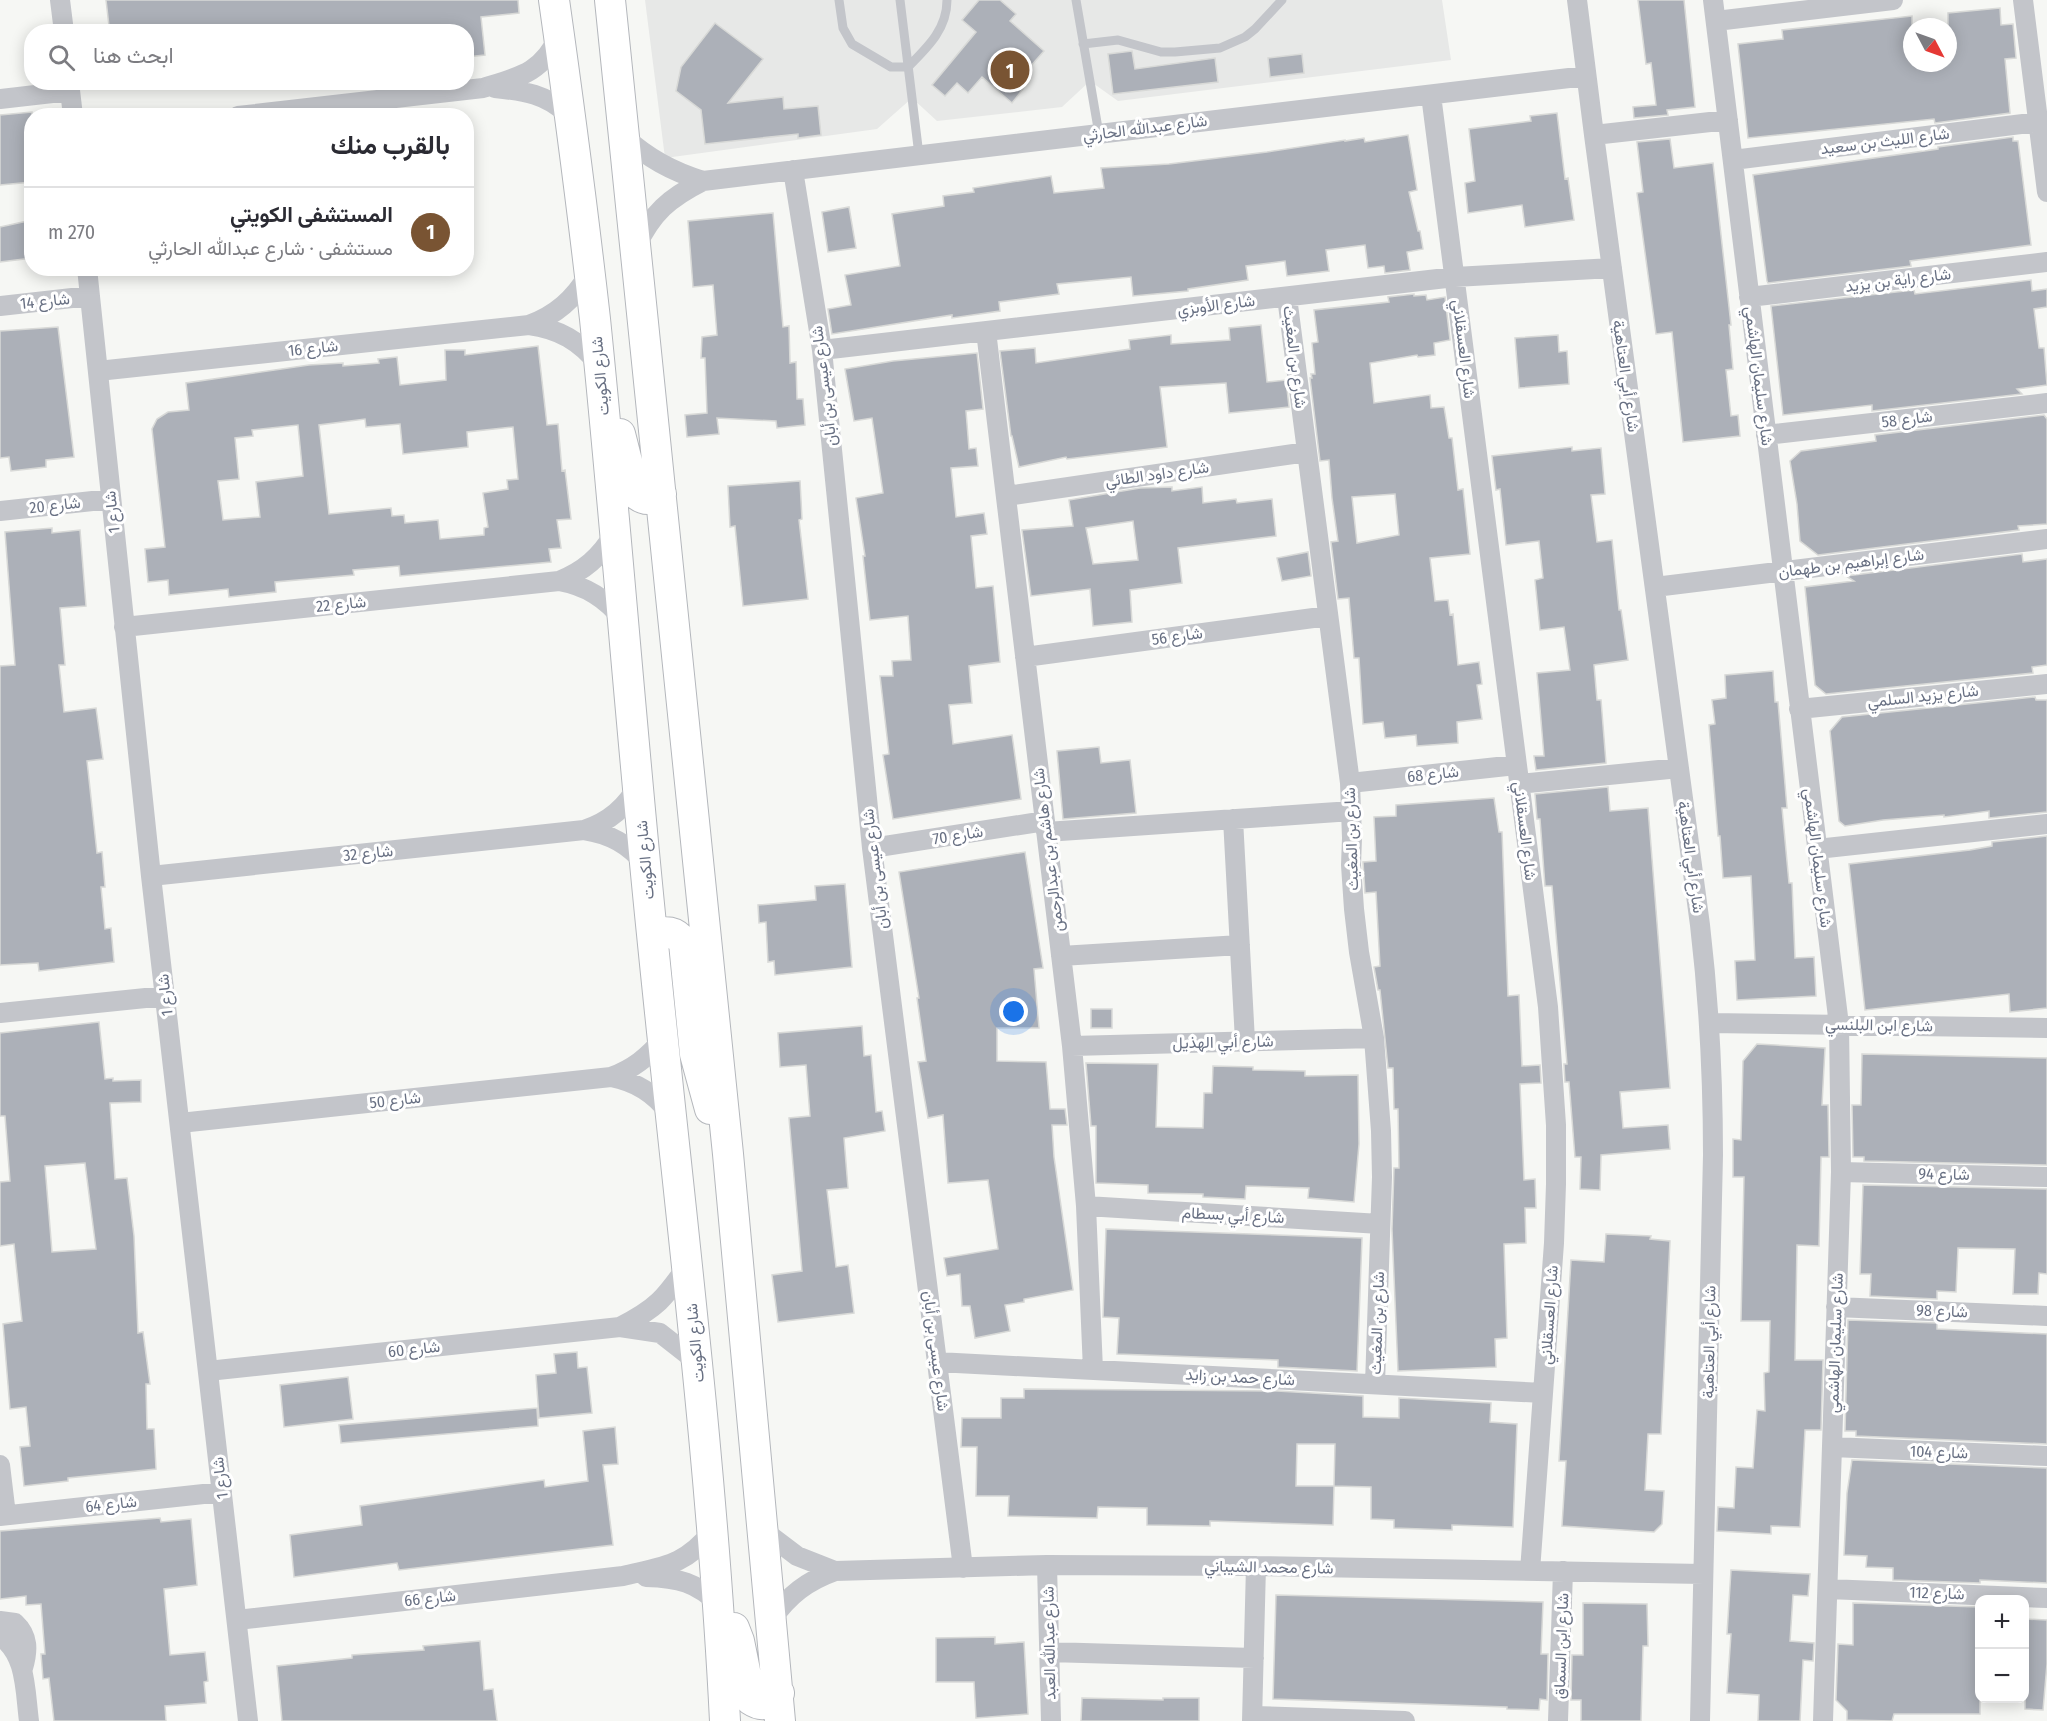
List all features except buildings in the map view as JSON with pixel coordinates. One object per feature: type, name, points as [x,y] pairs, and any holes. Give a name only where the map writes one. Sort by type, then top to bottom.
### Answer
[{"type":"main road","name":"شارع الكويت","points":[[554,0],[599,365],[669,1114],[688,1265],[720,1605],[725,1721]]},
{"type":"main road","points":[[610,0],[728,1154],[779,1707],[769,1704],[762,1705],[752,1700],[739,1641],[720,1605]]},
{"type":"main road","points":[[599,365],[613,404],[635,493],[650,500],[661,494]]},
{"type":"main road","points":[[652,934],[672,932],[684,943],[695,1054],[700,1080],[728,1154]]},
{"type":"street","points":[[60,0],[63,24]]},
{"type":"street","name":"شارع أبي العتاهية","points":[[1577,0],[1706,974],[1710,1023],[1713,1144],[1700,1721]]},
{"type":"street","name":"شارع سليمان الهاشمي","points":[[1713,0],[1839,1025],[1841,1172],[1823,1721]]},
{"type":"street","points":[[1716,21],[1893,0]]},
{"type":"street","points":[[2023,0],[2047,192]]},
{"type":"street","points":[[474,89],[530,72],[547,57],[559,36]]},
{"type":"street","name":"شارع عبدالله الحارثي","points":[[635,249],[645,227],[661,207],[681,192],[703,181],[1586,76]]},
{"type":"street","points":[[483,88],[521,91],[538,95],[560,107],[568,115]]},
{"type":"street","points":[[0,99],[52,90]]},
{"type":"street","points":[[70,90],[72,108]]},
{"type":"street","points":[[308,108],[466,90]]},
{"type":"street","name":"شارع العسقلاني","points":[[1431,94],[1548,1007],[1555,1113],[1554,1244],[1530,1571]]},
{"type":"street","points":[[1594,135],[1728,120]]},
{"type":"street","name":"شارع الليث بن سعيد","points":[[1733,160],[2038,122]]},
{"type":"street","name":"شارع عبدالله الحارثي","points":[[623,136],[641,152],[660,164],[703,181]]},
{"type":"street","name":"شارع عيسى بن أبان","points":[[793,170],[822,350],[872,848],[963,1568]]},
{"type":"street","name":"شارع راية بن يزيد","points":[[1749,297],[2047,262]]},
{"type":"street","name":"شارع الأوبزي","points":[[822,350],[1455,278],[1612,268]]},
{"type":"street","name":"شارع 16","points":[[98,371],[529,325],[564,306],[589,274]]},
{"type":"street","name":"شارع 1","points":[[88,276],[151,876],[248,1721]]},
{"type":"street","name":"شارع 14","points":[[0,306],[90,296]]},
{"type":"street","name":"شارع بن المغيث","points":[[1287,297],[1350,783],[1351,865],[1356,920],[1374,1038],[1381,1131],[1375,1384]]},
{"type":"street","name":"شارع 16","points":[[529,325],[569,336],[599,365]]},
{"type":"street","name":"شارع هاشم بن عبدالرحمن","points":[[986,332],[1072,1046],[1086,1206],[1093,1370]]},
{"type":"street","name":"شارع 58","points":[[1766,435],[2047,402]]},
{"type":"street","name":"شارع داود الطائي","points":[[1006,496],[1307,452]]},
{"type":"street","name":"شارع 20","points":[[0,511],[111,499]]},
{"type":"street","name":"شارع 22","points":[[124,627],[559,581],[570,577],[591,563],[614,534]]},
{"type":"street","name":"شارع إبراهيم بن طهمان","points":[[1655,587],[2047,539]]},
{"type":"street","name":"شارع 22","points":[[559,581],[584,588],[595,594],[606,601],[623,620]]},
{"type":"street","name":"شارع 56","points":[[1025,657],[1328,616]]},
{"type":"street","name":"شارع يزيد السلمي","points":[[1799,709],[2047,684]]},
{"type":"street","name":"شارع 68","points":[[1350,783],[1679,768]]},
{"type":"street","name":"شارع 32","points":[[151,876],[584,830],[596,826],[617,813],[639,783]]},
{"type":"street","name":"شارع 70","points":[[872,848],[1046,826],[1233,819],[1352,811]]},
{"type":"street","points":[[1233,819],[1245,1041]]},
{"type":"street","points":[[1816,849],[2047,824]]},
{"type":"street","name":"شارع 32","points":[[584,830],[618,840],[645,864]]},
{"type":"street","points":[[1061,956],[1240,945]]},
{"type":"street","points":[[0,1013],[165,996]]},
{"type":"street","name":"شارع ابن البلنسي","points":[[1710,1023],[2047,1028]]},
{"type":"street","name":"شارع أبي الهذيل","points":[[1072,1046],[1374,1038]]},
{"type":"street","name":"شارع 50","points":[[611,1077],[640,1063],[663,1039]]},
{"type":"street","name":"شارع 50","points":[[180,1123],[611,1077],[628,1081],[644,1089],[662,1104],[669,1114]]},
{"type":"street","name":"شارع 94","points":[[1841,1172],[2047,1177]]},
{"type":"street","name":"شارع أبي بسطام","points":[[1086,1206],[1380,1224]]},
{"type":"street","name":"شارع 60","points":[[620,1327],[644,1315],[660,1302],[688,1265]]},
{"type":"street","name":"شارع 98","points":[[1836,1307],[2047,1316]]},
{"type":"street","name":"شارع 60","points":[[208,1371],[620,1327],[660,1333],[697,1362]]},
{"type":"street","name":"شارع حمد بن زايد","points":[[937,1362],[1543,1393]]},
{"type":"street","name":"شارع 104","points":[[1832,1447],[2047,1456]]},
{"type":"street","points":[[0,1465],[3,1515]]},
{"type":"street","name":"شارع 64","points":[[3,1515],[222,1492]]},
{"type":"street","name":"شارع 66","points":[[237,1620],[623,1576],[682,1560],[698,1549],[713,1531]]},
{"type":"street","name":"شارع محمد الشيباني","points":[[764,1531],[797,1556],[835,1571]]},
{"type":"street","name":"شارع محمد الشيباني","points":[[772,1619],[784,1602],[799,1589],[816,1578],[835,1571],[1047,1565],[1256,1566],[1703,1574]]},
{"type":"street","name":"شارع عبدالله العبد","points":[[1047,1565],[1051,1721]]},
{"type":"street","points":[[1256,1566],[1253,1719],[1405,1721]]},
{"type":"street","name":"شارع ابن السماق","points":[[1558,1721],[1563,1571]]},
{"type":"street","name":"شارع 66","points":[[623,1576],[683,1581],[697,1586],[720,1605]]},
{"type":"street","name":"شارع 112","points":[[1828,1589],[2047,1598]]},
{"type":"street","points":[[0,1621],[15,1623],[25,1635],[26,1657],[22,1671]]},
{"type":"street","points":[[0,1636],[11,1645],[16,1653],[22,1671],[29,1721]]},
{"type":"street","points":[[1049,1652],[1254,1658]]},
{"type":"lane","points":[[839,0],[843,28],[852,44],[891,67],[908,67],[940,31],[947,12],[947,0]]},
{"type":"lane","points":[[900,0],[919,155]]},
{"type":"lane","points":[[1076,0],[1099,134]]},
{"type":"lane","points":[[1083,44],[1100,40],[1118,40],[1155,50],[1175,52],[1220,48],[1250,33],[1282,0]]},
{"type":"shaded area","points":[[645,0],[1442,0],[1451,60],[1118,101],[1090,81],[1062,107],[937,121],[912,98],[877,129],[665,158]]},
{"type":"place","name":"المستشفى الكويتي","points":[[1010,70]]}]
